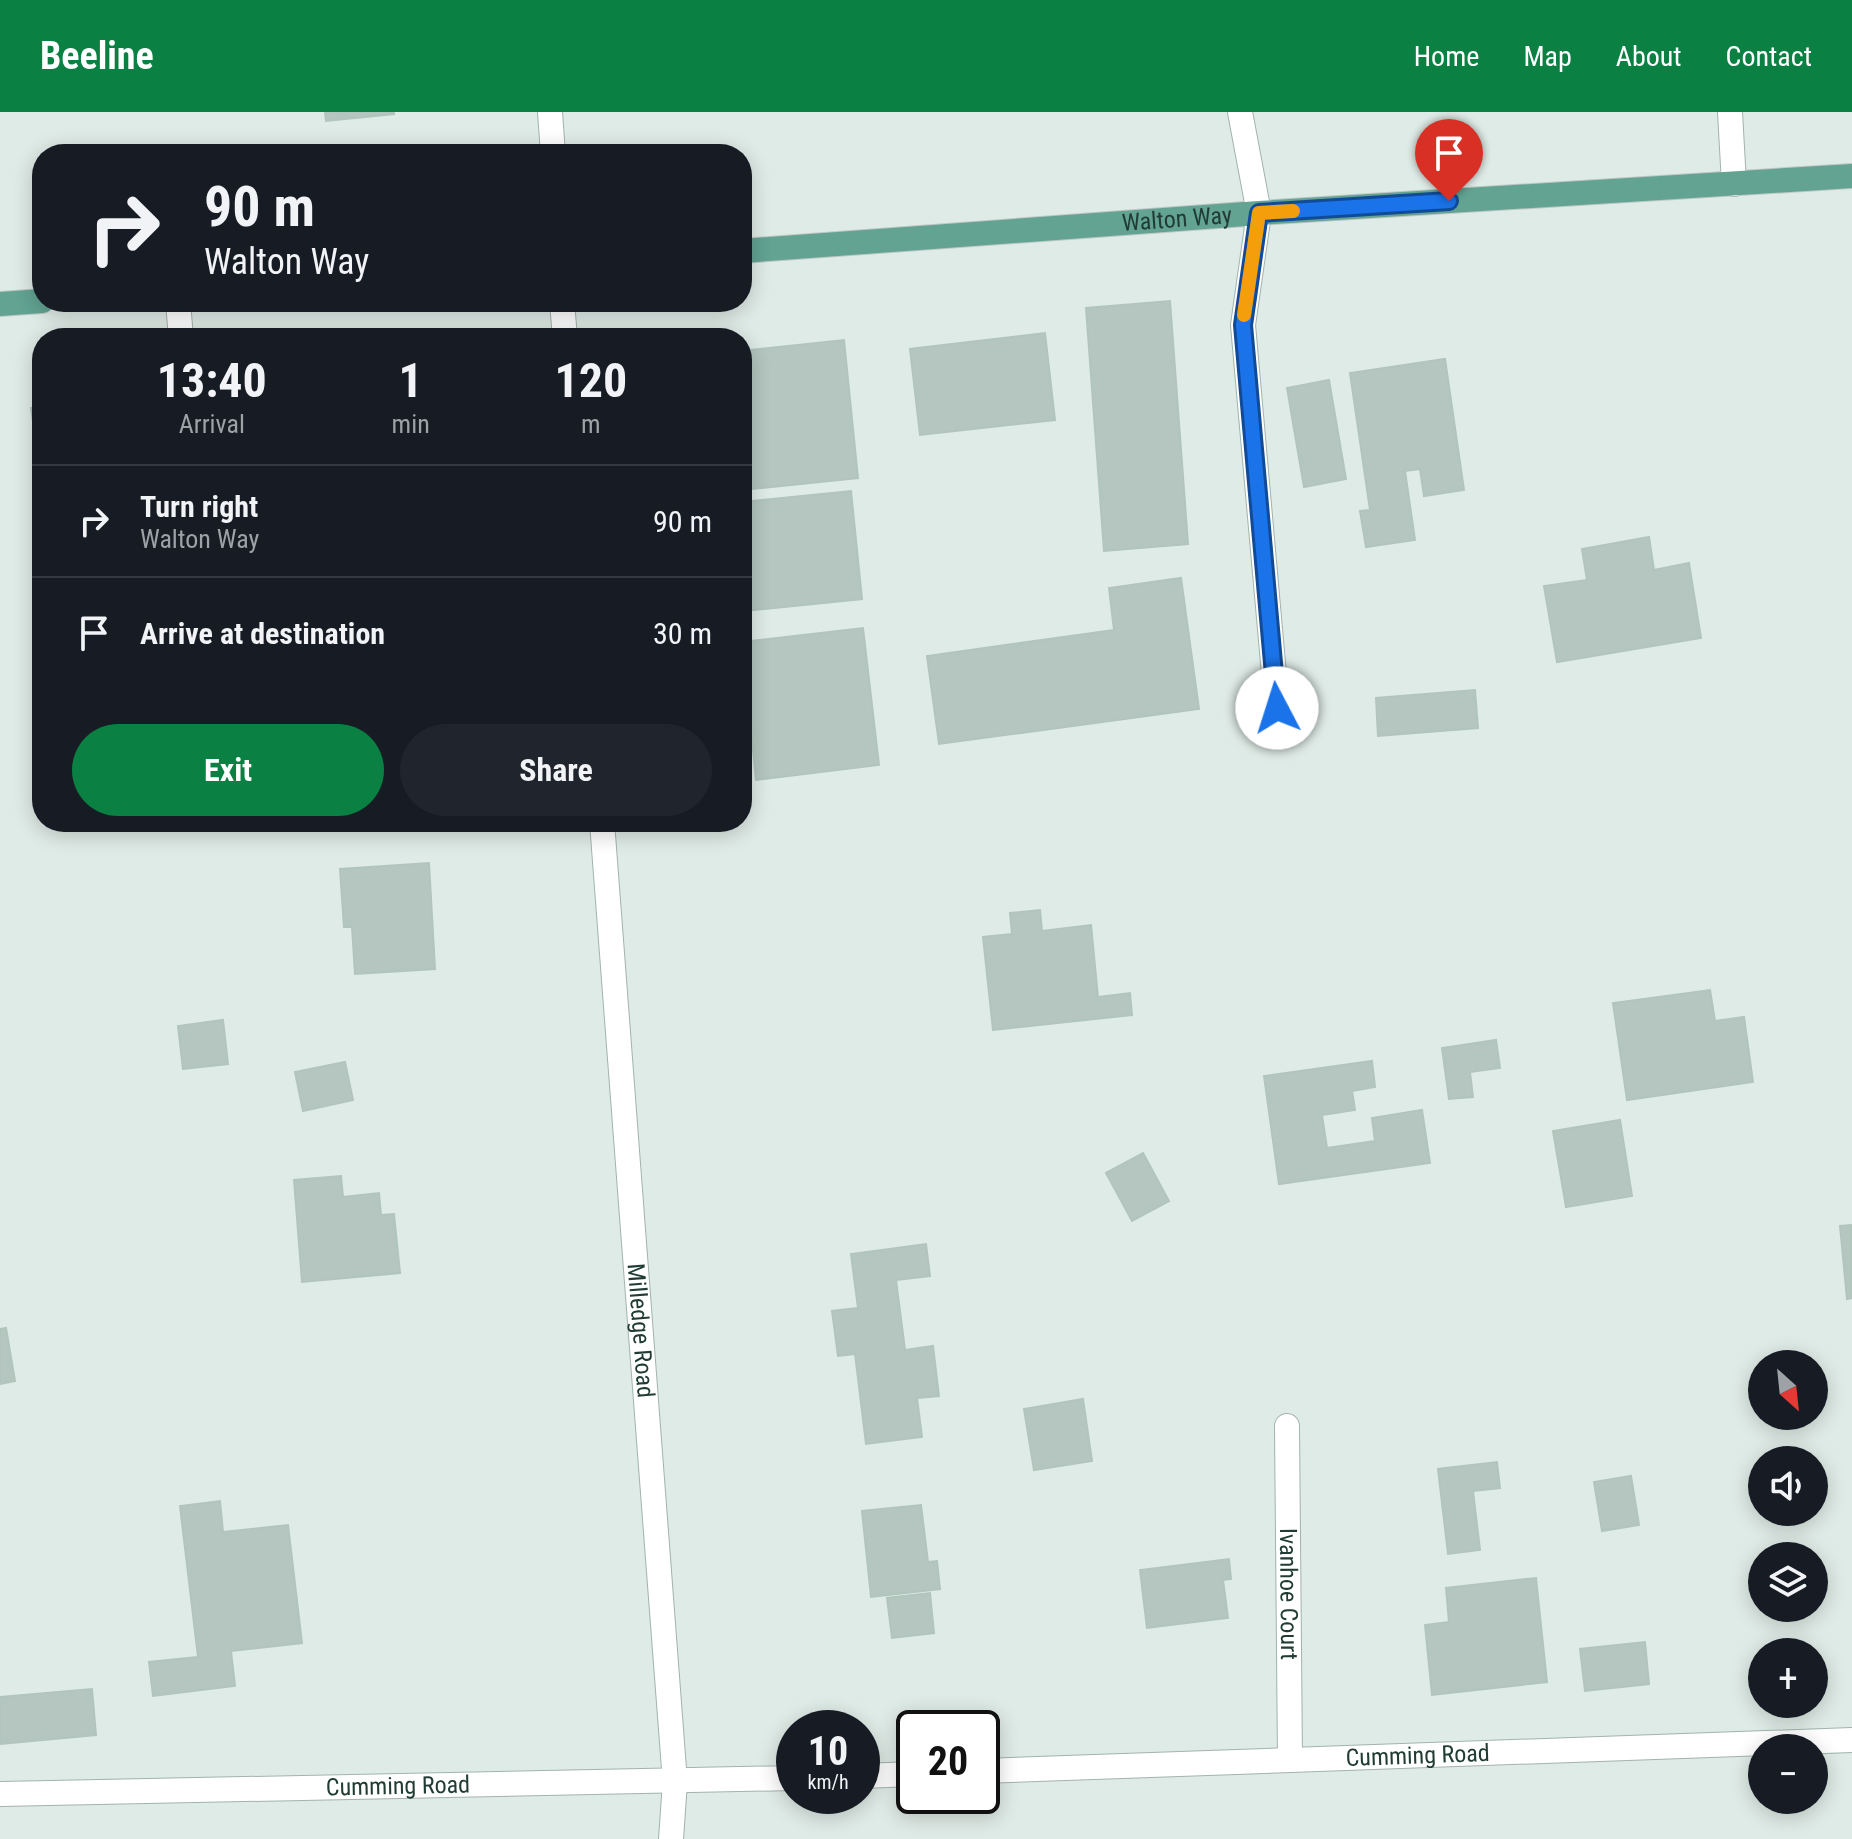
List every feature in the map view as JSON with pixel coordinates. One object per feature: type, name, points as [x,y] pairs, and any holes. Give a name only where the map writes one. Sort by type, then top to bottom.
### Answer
[{"type":"main road","name":"Walton Way","points":[[752,250],[1259,213],[1852,176]]},
{"type":"main road","points":[[0,304],[32,302]]},
{"type":"street","points":[[550,112],[552,144]]},
{"type":"street","points":[[1240,112],[1259,213],[1243,325],[1277,708]]},
{"type":"street","points":[[1730,112],[1734,184]]},
{"type":"street","name":"Milledge Road","points":[[603,832],[675,1782],[671,1839]]},
{"type":"street","name":"Ivanhoe Court","points":[[1287,1426],[1290,1760]]},
{"type":"street","name":"Cumming Road","points":[[1000,1770],[1852,1740]]},
{"type":"street","name":"Cumming Road","points":[[0,1794],[776,1779]]},
{"type":"building","points":[[325,112],[394,112],[394,114],[326,121]]},
{"type":"building","points":[[1170,301],[1188,544],[1104,551],[1086,308]]},
{"type":"building","points":[[1045,333],[1055,420],[920,435],[910,349]]},
{"type":"building","points":[[844,340],[858,478],[752,489],[752,350]]},
{"type":"building","points":[[1445,359],[1464,490],[1424,496],[1420,469],[1405,471],[1415,540],[1366,547],[1360,511],[1370,510],[1350,373]]},
{"type":"building","points":[[1329,380],[1346,479],[1304,487],[1287,388]]},
{"type":"building","points":[[851,491],[862,599],[752,610],[752,501]]},
{"type":"building","points":[[1649,537],[1654,570],[1689,563],[1701,638],[1557,662],[1544,586],[1587,580],[1582,549]]},
{"type":"building","points":[[1181,578],[1199,709],[939,744],[927,656],[1114,630],[1109,588]]},
{"type":"building","points":[[863,628],[879,765],[756,780],[752,741],[752,641]]},
{"type":"building","points":[[1475,690],[1478,728],[1378,736],[1376,698]]},
{"type":"building","points":[[429,863],[435,969],[355,974],[352,927],[344,927],[340,869]]},
{"type":"building","points":[[1040,910],[1042,931],[1091,925],[1098,997],[1130,993],[1132,1015],[993,1030],[983,937],[1012,934],[1010,913]]},
{"type":"building","points":[[1710,990],[1715,1021],[1744,1017],[1753,1082],[1627,1100],[1613,1003]]},
{"type":"building","points":[[223,1020],[228,1064],[183,1069],[178,1026]]},
{"type":"building","points":[[1496,1040],[1500,1068],[1470,1072],[1473,1097],[1449,1099],[1442,1048]]},
{"type":"building","points":[[1372,1061],[1375,1087],[1352,1091],[1355,1110],[1322,1115],[1327,1148],[1375,1141],[1372,1118],[1422,1110],[1430,1163],[1279,1184],[1264,1076]]},
{"type":"building","points":[[345,1062],[353,1100],[303,1111],[295,1072]]},
{"type":"building","points":[[1620,1120],[1632,1196],[1566,1207],[1553,1131]]},
{"type":"building","points":[[1143,1153],[1169,1201],[1132,1221],[1106,1173]]},
{"type":"building","points":[[341,1176],[343,1197],[379,1193],[381,1215],[394,1214],[400,1273],[302,1282],[294,1180]]},
{"type":"building","points":[[1852,1225],[1852,1298],[1847,1299],[1840,1226]]},
{"type":"building","points":[[926,1244],[930,1276],[896,1280],[905,1350],[933,1346],[939,1396],[917,1398],[922,1437],[866,1444],[855,1354],[838,1356],[832,1311],[858,1308],[851,1254]]},
{"type":"building","points":[[6,1328],[15,1381],[0,1384],[0,1329]]},
{"type":"building","points":[[1083,1399],[1092,1461],[1034,1470],[1024,1409]]},
{"type":"building","points":[[1497,1462],[1500,1488],[1473,1491],[1480,1550],[1448,1554],[1438,1469]]},
{"type":"building","points":[[1631,1476],[1639,1525],[1602,1531],[1594,1482]]},
{"type":"building","points":[[220,1501],[223,1532],[288,1525],[302,1643],[231,1651],[235,1686],[153,1696],[149,1662],[198,1657],[180,1506]]},
{"type":"building","points":[[921,1505],[928,1562],[937,1561],[940,1589],[871,1597],[862,1511]]},
{"type":"building","points":[[1229,1559],[1231,1579],[1223,1580],[1228,1618],[1147,1628],[1140,1570]]},
{"type":"building","points":[[1536,1578],[1547,1682],[1432,1695],[1425,1625],[1449,1622],[1446,1588]]},
{"type":"building","points":[[930,1593],[934,1633],[892,1638],[887,1598]]},
{"type":"building","points":[[1645,1642],[1649,1684],[1585,1691],[1580,1649]]},
{"type":"building","points":[[92,1689],[96,1735],[0,1744],[0,1697]]},
{"type":"slow traffic","points":[[1244,315],[1259,213],[1293,211]]},
{"type":"route","points":[[1277,708],[1243,325],[1259,213],[1449,201]]}]
